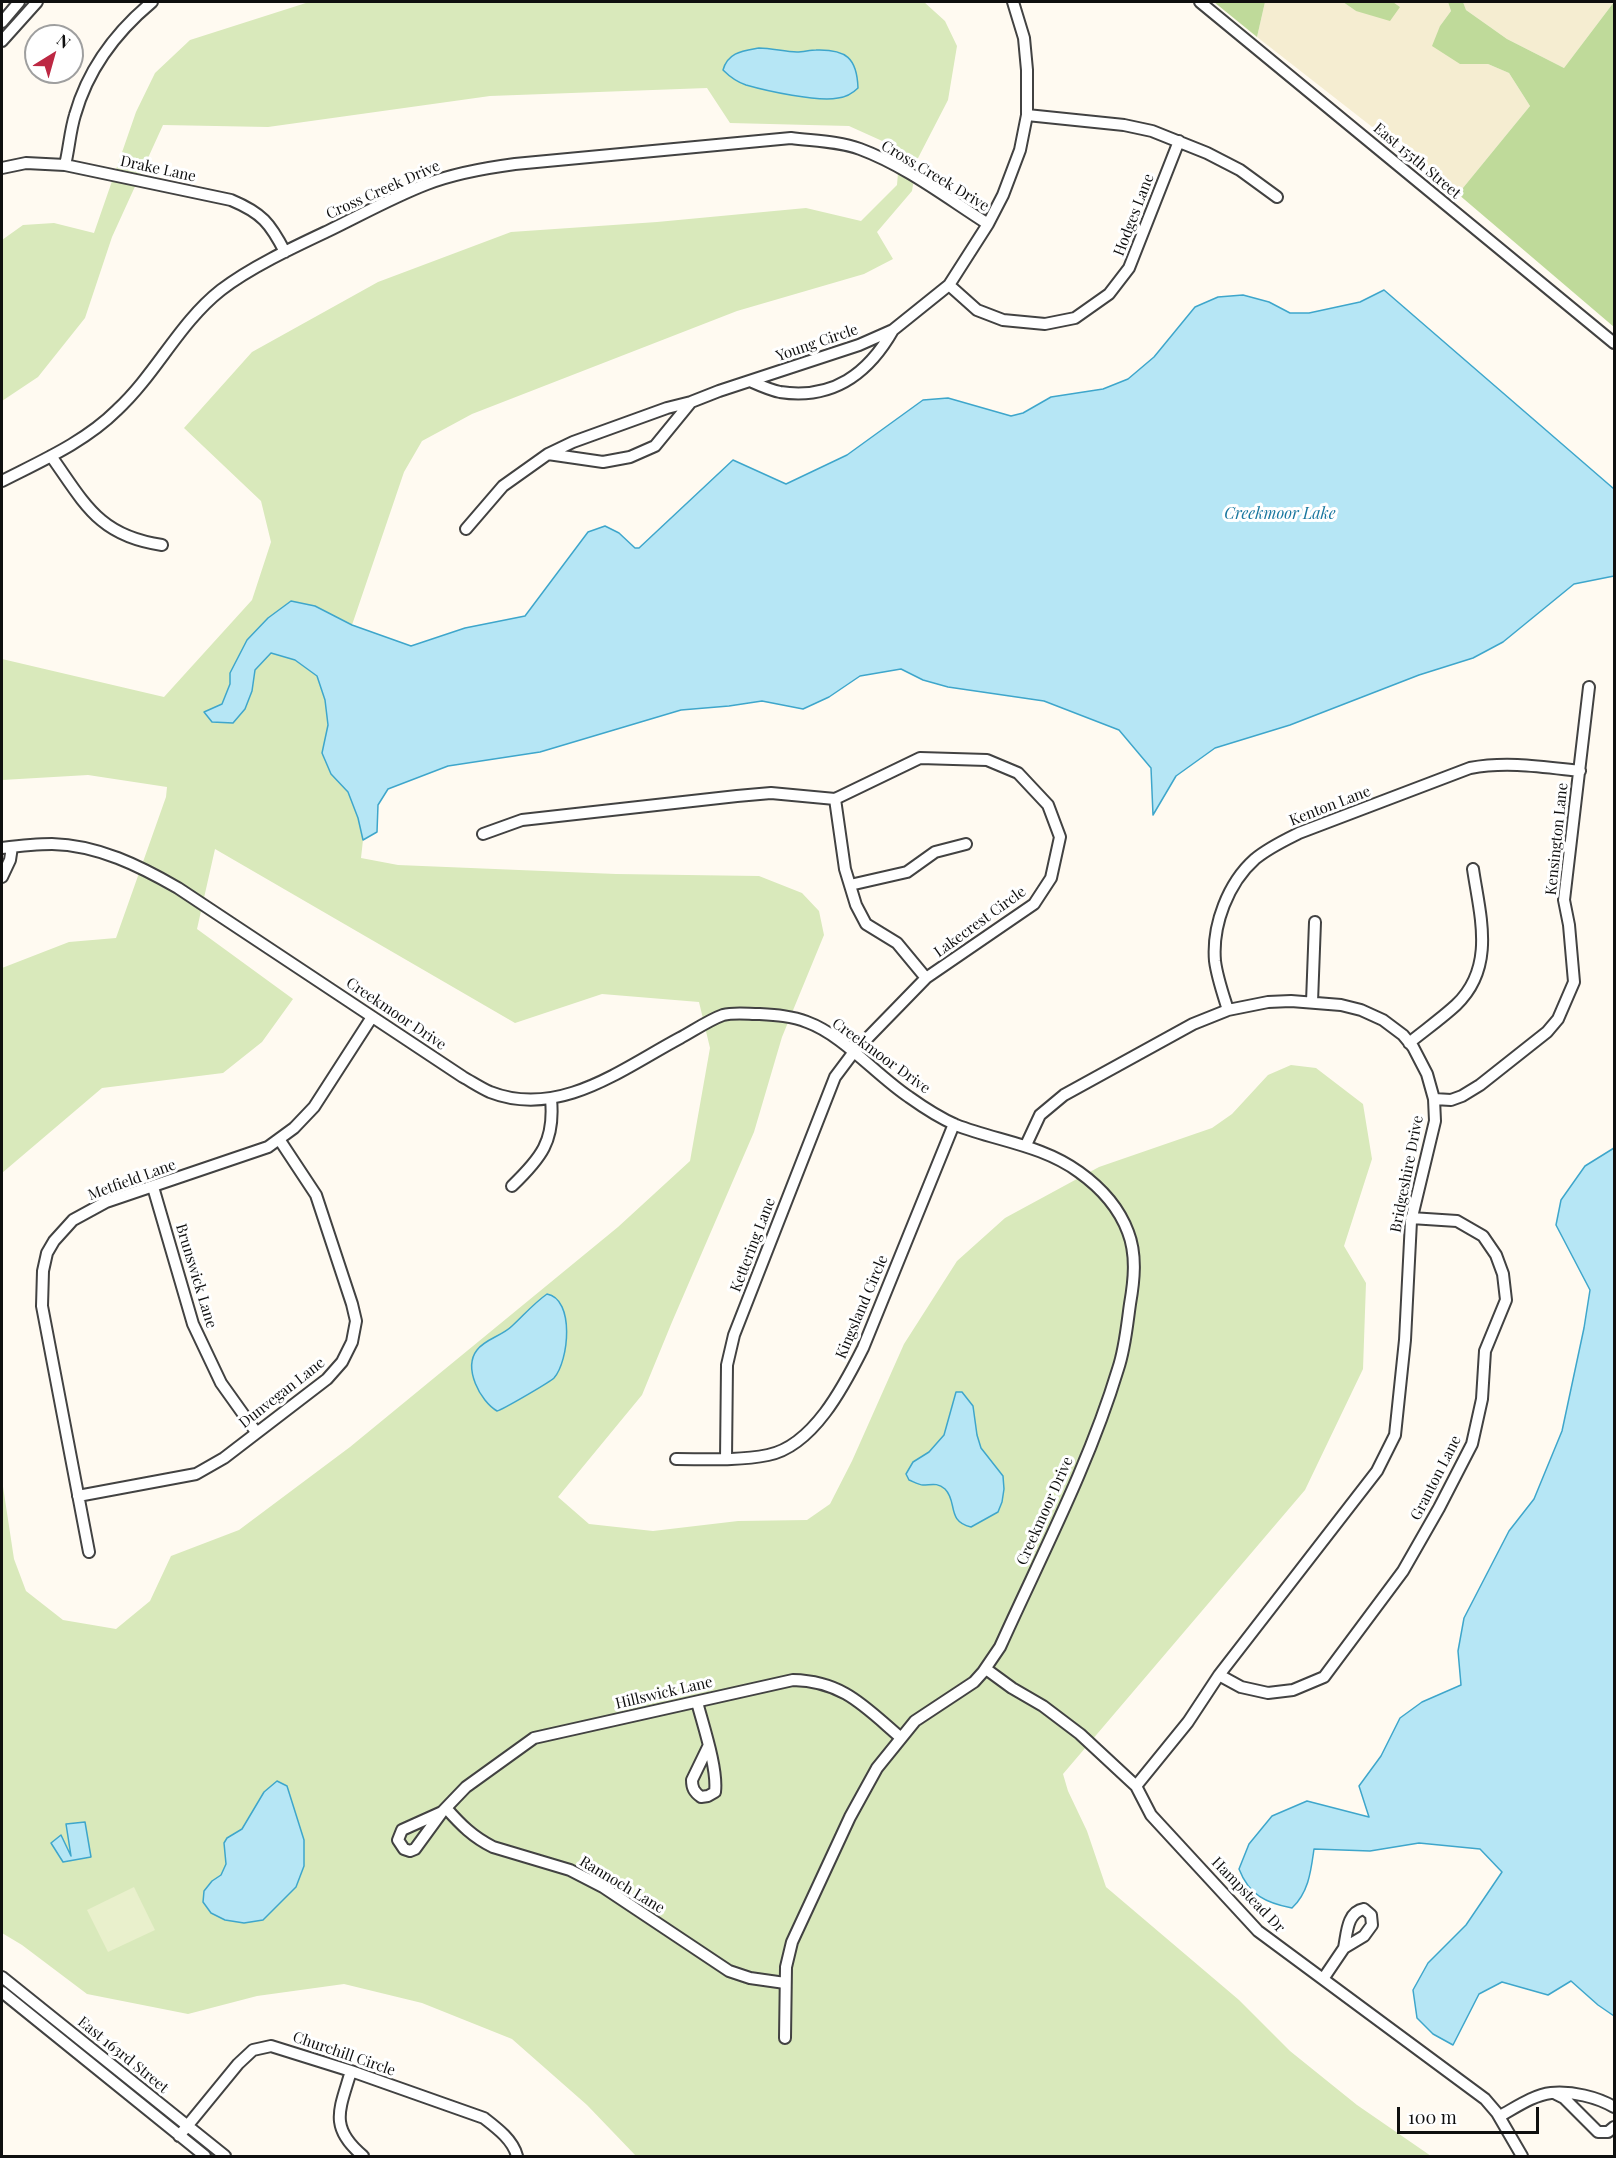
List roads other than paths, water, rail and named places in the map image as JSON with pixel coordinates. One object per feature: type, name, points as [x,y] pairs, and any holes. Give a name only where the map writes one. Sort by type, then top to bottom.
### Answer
[{"type":"street","points":[[2,22],[19,2]]},
{"type":"street","points":[[2,41],[37,2]]},
{"type":"street","points":[[65,165],[75,116],[96,64],[126,26],[152,2]]},
{"type":"street","name":"Young Circle","points":[[466,529],[503,486],[548,454],[573,442],[667,408],[860,345],[893,330],[949,285],[1003,195],[1020,150],[1027,115],[1027,70],[1024,38],[1013,2]]},
{"type":"street","name":"East 155th Street","points":[[1200,2],[1614,343]]},
{"type":"street","points":[[1027,115],[1152,130],[1207,153],[1240,170],[1277,197]]},
{"type":"street","name":"Cross Creek Drive","points":[[2,481],[80,439],[117,411],[200,310],[221,290],[285,252],[428,183],[471,170],[791,138],[828,142],[859,149],[908,174],[987,225]]},
{"type":"street","name":"Hodges Lane","points":[[949,285],[977,310],[1003,320],[1045,324],[1075,318],[1109,294],[1129,268],[1179,141]]},
{"type":"street","name":"Drake Lane","points":[[2,168],[26,163],[65,165],[231,200],[248,207],[272,227],[285,252]]},
{"type":"street","name":"Young Circle","points":[[750,381],[779,391],[807,394],[835,388],[860,373],[884,346],[893,330]]},
{"type":"street","points":[[548,454],[603,462],[630,457],[655,446],[691,402]]},
{"type":"street","points":[[51,456],[87,506],[103,523],[124,536],[162,545]]},
{"type":"street","name":"Kensington Lane","points":[[1434,1099],[1451,1100],[1480,1085],[1547,1032],[1558,1019],[1567,1001],[1574,982],[1569,925],[1564,900],[1589,687]]},
{"type":"street","name":"Lakecrest Circle","points":[[853,1053],[926,978],[1034,904],[1051,878],[1060,837],[1048,806],[1018,773],[987,760],[920,758],[835,799],[845,869],[856,905],[867,924],[897,943],[926,978]]},
{"type":"street","name":"Kenton Lane","points":[[1228,1010],[1215,960],[1216,931],[1225,903],[1238,878],[1254,860],[1273,846],[1299,833],[1470,768],[1490,764],[1516,764],[1580,771]]},
{"type":"street","points":[[483,834],[522,820],[737,796],[771,793],[835,799]]},
{"type":"street","name":"Creekmoor Drive","points":[[7,848],[53,844],[83,848],[115,856],[150,872],[188,894],[464,1077],[489,1092],[515,1099],[551,1099],[578,1092],[602,1082],[723,1015],[778,1016],[808,1022],[841,1042],[908,1097],[954,1124],[1050,1154],[1079,1172],[1105,1194],[1120,1215],[1129,1233],[1133,1258],[1133,1283],[1119,1366],[1104,1410],[1075,1481],[1000,1647],[986,1669],[974,1682],[915,1721],[900,1737],[877,1768],[855,1807],[801,1922],[788,1958],[784,2038]]},
{"type":"street","points":[[850,885],[907,872],[935,852],[966,844]]},
{"type":"street","points":[[2,877],[10,860],[7,848]]},
{"type":"street","points":[[1409,1043],[1458,1004],[1478,972],[1483,940],[1473,869]]},
{"type":"street","points":[[1312,1002],[1315,922]]},
{"type":"street","name":"Bridgeshire Drive","points":[[1026,1145],[1040,1115],[1064,1095],[1193,1024],[1228,1010],[1269,1002],[1341,1005],[1361,1010],[1383,1020],[1403,1035],[1409,1043],[1427,1074],[1434,1099],[1435,1121],[1411,1218],[1405,1340],[1395,1435],[1377,1471],[1219,1675],[1188,1722],[1136,1786]]},
{"type":"street","name":"Metfield Lane","points":[[89,1552],[42,1306],[43,1271],[47,1253],[54,1241],[73,1220],[106,1202],[268,1147],[294,1128],[314,1107],[372,1017]]},
{"type":"street","name":"Kettering Lane","points":[[726,1459],[727,1365],[734,1335],[835,1077],[853,1053]]},
{"type":"street","points":[[512,1186],[530,1168],[548,1142],[553,1118],[551,1099]]},
{"type":"street","name":"Kingsland Circle","points":[[676,1459],[726,1459],[770,1455],[804,1436],[819,1421],[850,1374],[863,1348],[954,1124]]},
{"type":"street","name":"Dunvegan Lane","points":[[78,1496],[196,1474],[224,1458],[327,1379],[342,1362],[352,1342],[356,1321],[352,1304],[316,1195],[279,1139]]},
{"type":"street","name":"Brunswick Lane","points":[[153,1187],[193,1324],[220,1383],[256,1432]]},
{"type":"street","name":"Granton Lane","points":[[1219,1675],[1241,1687],[1268,1693],[1293,1690],[1324,1677],[1403,1571],[1472,1444],[1482,1399],[1485,1351],[1506,1300],[1503,1274],[1497,1255],[1482,1236],[1457,1221],[1411,1218]]},
{"type":"street","name":"Hampstead Dr","points":[[986,1669],[1043,1706],[1080,1734],[1136,1786],[1151,1815],[1258,1931],[1485,2099],[1500,2116],[1522,2157]]},
{"type":"street","name":"Hillswick Lane","points":[[444,1810],[466,1787],[534,1738],[793,1680],[819,1682],[842,1690],[900,1737]]},
{"type":"street","points":[[697,1702],[708,1746]]},
{"type":"street","name":"Rannoch Lane","points":[[444,1810],[468,1832],[493,1847],[570,1870],[603,1887],[729,1971],[750,1978],[785,1983]]},
{"type":"street","points":[[1323,1979],[1344,1948]]},
{"type":"street","name":"East 163rd Street","points":[[2,1977],[225,2157]]},
{"type":"street","name":"East 163rd Street","points":[[2,1992],[205,2157]]},
{"type":"street","name":"Churchill Circle","points":[[179,2136],[252,2050],[272,2046],[484,2118],[499,2130],[516,2152],[517,2157]]},
{"type":"street","points":[[351,2071],[339,2112],[339,2122],[344,2135],[363,2157]]},
{"type":"street","points":[[1500,2116],[1530,2100],[1550,2093],[1577,2094],[1605,2101],[1614,2107]]},
{"type":"street","points":[[1556,2094],[1564,2098],[1598,2132],[1608,2132],[1614,2127]]},
{"type":"water","points":[[759,48],[797,52],[835,51],[848,57],[852,63],[858,88],[841,98],[805,97],[746,85],[733,79],[723,70],[732,56]]},
{"type":"water","name":"Creekmoor Lake","points":[[1384,290],[1614,489],[1614,576],[1574,584],[1503,642],[1473,658],[1419,675],[1290,725],[1215,748],[1176,776],[1153,815],[1151,768],[1119,730],[1044,701],[948,687],[923,680],[901,669],[860,676],[829,697],[803,709],[762,701],[681,710],[540,752],[448,766],[388,789],[378,805],[377,832],[363,840],[348,792],[331,774],[322,753],[328,725],[325,700],[317,676],[295,660],[271,653],[255,670],[252,691],[245,709],[233,723],[212,722],[204,712],[222,704],[230,684],[230,673],[247,640],[268,618],[291,601],[315,606],[352,625],[411,646],[465,628],[525,616],[588,532],[605,526],[619,533],[635,548],[639,548],[733,460],[786,484],[847,455],[923,400],[948,398],[1011,416],[1023,413],[1051,397],[1103,389],[1128,379],[1154,357],[1195,307],[1218,297],[1243,295],[1269,302],[1290,313],[1309,313],[1360,302]]},
{"type":"water","points":[[1614,1148],[1614,2016],[1571,1981],[1548,1995],[1502,1982],[1479,1994],[1453,2045],[1433,2034],[1417,2018],[1413,1990],[1428,1963],[1466,1925],[1502,1872],[1480,1849],[1419,1843],[1370,1851],[1314,1849],[1306,1888],[1292,1908],[1266,1900],[1253,1891],[1239,1869],[1249,1844],[1272,1816],[1307,1801],[1369,1817],[1359,1786],[1381,1756],[1400,1718],[1422,1702],[1461,1685],[1458,1651],[1464,1618],[1509,1531],[1534,1499],[1562,1431],[1584,1328],[1590,1290],[1556,1225],[1561,1200],[1585,1166]]},
{"type":"water","points":[[547,1294],[556,1298],[565,1318],[566,1345],[559,1370],[551,1381],[497,1411],[485,1400],[475,1384],[473,1357],[480,1346],[508,1329]]},
{"type":"water","points":[[956,1392],[962,1392],[973,1406],[981,1448],[1003,1476],[1004,1489],[998,1512],[971,1527],[963,1524],[955,1516],[949,1494],[945,1489],[937,1485],[918,1484],[909,1480],[906,1474],[913,1462],[929,1452],[944,1435]]},
{"type":"water","points":[[277,1781],[287,1786],[304,1840],[304,1866],[296,1887],[263,1920],[244,1923],[225,1920],[211,1913],[203,1902],[204,1891],[221,1875],[226,1864],[224,1843],[227,1838],[242,1829],[264,1792]]},
{"type":"water","points":[[85,1822],[91,1857],[63,1862],[51,1843],[61,1835],[71,1856],[66,1824]]}]
